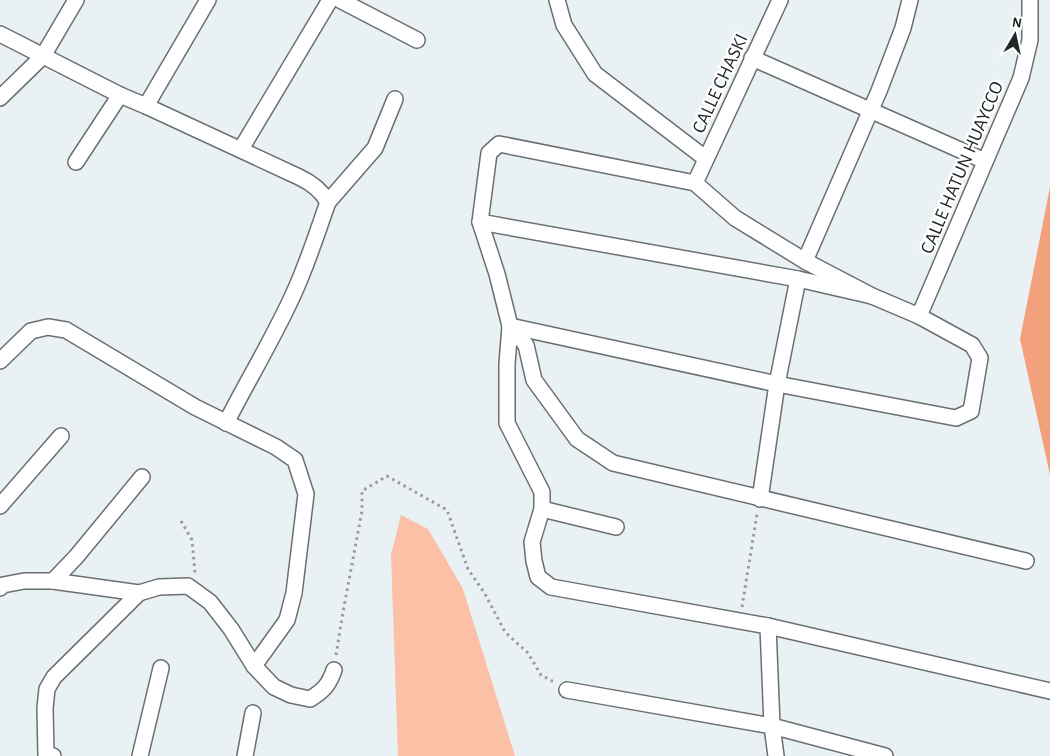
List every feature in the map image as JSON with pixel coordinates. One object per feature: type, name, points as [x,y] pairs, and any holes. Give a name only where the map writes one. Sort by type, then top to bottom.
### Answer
[{"type":"street","points":[[0,98],[43,56],[76,0]]},
{"type":"street","points":[[146,106],[208,0]]},
{"type":"street","points":[[241,149],[330,0]]},
{"type":"street","points":[[340,0],[417,40]]},
{"type":"street","points":[[557,0],[564,25],[595,74],[706,158]]},
{"type":"street","name":"CALLE CHASKI","points":[[695,183],[780,0]]},
{"type":"street","points":[[805,261],[903,28],[910,0]]},
{"type":"street","name":"CALLE HATUN HUAYCCO","points":[[919,316],[1020,78],[1030,40],[1030,0]]},
{"type":"street","points":[[0,34],[120,95],[312,183],[328,202]]},
{"type":"street","points":[[752,58],[985,161]]},
{"type":"street","points":[[76,162],[120,95]]},
{"type":"street","points":[[226,423],[270,343],[294,292],[328,202],[374,148],[395,99]]},
{"type":"street","points":[[510,326],[777,384],[956,418],[971,411],[980,358],[972,345],[919,316],[872,296],[805,261],[735,218],[695,183],[499,144],[490,153],[480,222],[497,274],[510,326],[507,364],[507,423],[542,492],[542,509],[532,542],[538,577],[551,587],[768,626],[1050,691]]},
{"type":"street","points":[[480,222],[798,279],[872,296]]},
{"type":"street","points":[[760,499],[777,384],[798,279]]},
{"type":"street","points":[[510,326],[526,345],[534,380],[577,439],[613,463],[1026,561]]},
{"type":"street","points":[[0,362],[31,331],[48,327],[66,330],[195,407],[276,447],[296,460],[306,494],[294,593],[287,620],[254,666]]},
{"type":"street","points":[[0,506],[61,436]]},
{"type":"street","points":[[53,581],[76,557],[142,477]]},
{"type":"street","points":[[542,509],[616,528]]},
{"type":"street","points":[[0,588],[3,585],[24,581],[53,581],[139,593],[159,587],[188,586],[210,602],[231,629],[254,666],[274,687],[291,695],[310,699],[323,691],[330,682],[334,670]]},
{"type":"street","points":[[48,756],[44,708],[47,688],[54,677],[139,593]]},
{"type":"street","points":[[768,626],[772,726],[776,756]]},
{"type":"street","points":[[140,756],[161,668]]},
{"type":"street","points":[[567,690],[772,726],[885,756]]},
{"type":"street","points":[[245,756],[252,713]]},
{"type":"path","points":[[334,670],[342,612],[362,511],[362,491],[387,476],[447,510],[468,569],[485,594],[506,632],[528,653],[541,674],[567,690]]},
{"type":"path","points":[[740,622],[760,499]]},
{"type":"path","points":[[181,521],[192,540],[195,577],[188,586]]},
{"type":"shaded area","points":[[1050,187],[1050,475],[1020,339]]},
{"type":"shaded area","points":[[401,515],[428,529],[463,589],[515,756],[398,756],[391,555]]}]
